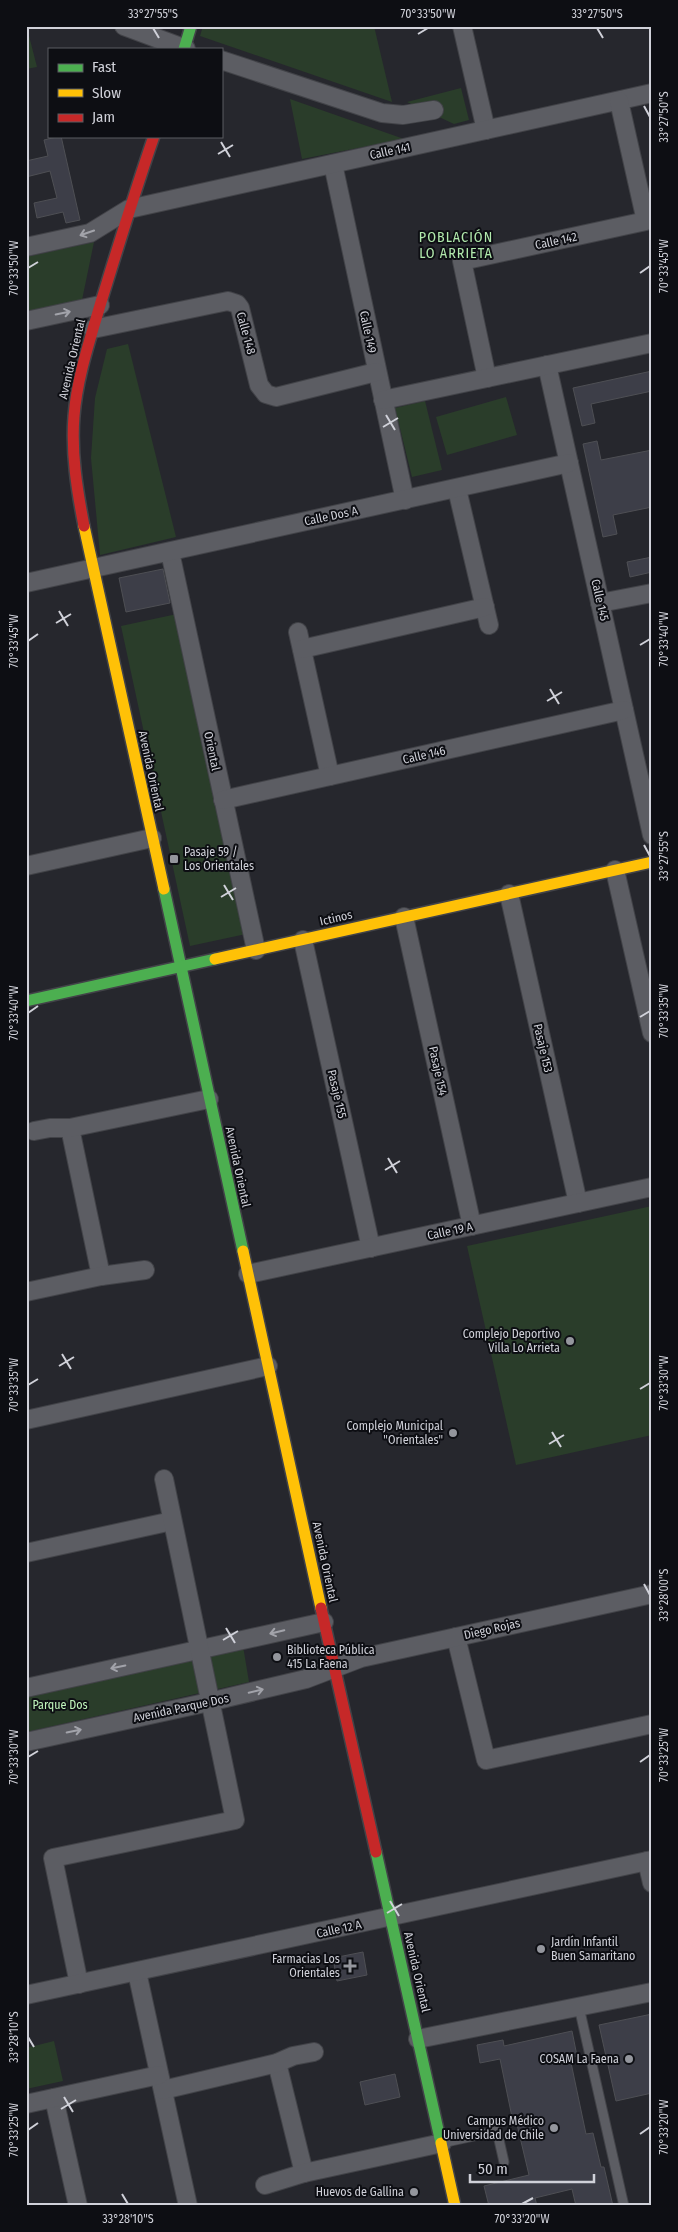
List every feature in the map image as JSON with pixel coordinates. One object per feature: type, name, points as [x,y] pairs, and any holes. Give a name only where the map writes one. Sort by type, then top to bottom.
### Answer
[{"type":"main road","points":[[184,48],[191,26]]},
{"type":"main road","name":"Avenida Oriental","points":[[153,138],[129,209],[76,392],[73,439],[78,497],[334,1668],[455,2206]]},
{"type":"main road","name":"Ictinos","points":[[26,1001],[652,862]]},
{"type":"street","points":[[124,26],[181,48]]},
{"type":"street","points":[[462,26],[486,130]]},
{"type":"street","points":[[222,60],[382,113],[403,115],[434,110]]},
{"type":"street","name":"Calle 141","points":[[26,247],[90,233],[129,209],[652,94]]},
{"type":"street","name":"Calle 142","points":[[487,378],[462,261],[646,221],[618,101]]},
{"type":"street","name":"Calle 149","points":[[333,164],[404,500]]},
{"type":"street","name":"Calle 148","points":[[93,329],[228,301],[237,304],[242,313],[259,385],[270,396],[276,397],[376,372]]},
{"type":"street","points":[[26,321],[100,305]]},
{"type":"street","points":[[383,400],[652,343]]},
{"type":"street","name":"Calle 145","points":[[547,365],[652,835]]},
{"type":"street","name":"Calle Dos A","points":[[26,583],[569,463]]},
{"type":"street","points":[[457,488],[489,625]]},
{"type":"street","name":"Oriental","points":[[170,552],[256,950]]},
{"type":"street","points":[[600,603],[652,593]]},
{"type":"street","points":[[330,776],[300,640],[485,607]]},
{"type":"street","name":"Calle 146","points":[[223,800],[624,710]]},
{"type":"street","points":[[26,866],[152,838]]},
{"type":"street","points":[[615,870],[652,1033]]},
{"type":"street","name":"Pasaje 153","points":[[509,894],[578,1203]]},
{"type":"street","name":"Pasaje 154","points":[[404,917],[472,1226]]},
{"type":"street","name":"Pasaje 155","points":[[303,940],[371,1248]]},
{"type":"street","points":[[34,1132],[50,1128],[70,1128],[209,1099]]},
{"type":"street","points":[[70,1128],[101,1276]]},
{"type":"street","name":"Calle 19 A","points":[[248,1274],[652,1187]]},
{"type":"street","points":[[26,1292],[101,1276],[145,1270]]},
{"type":"street","points":[[26,1420],[268,1366]]},
{"type":"street","points":[[79,1984],[53,1858],[235,1820],[164,1479]]},
{"type":"street","points":[[26,1553],[172,1521]]},
{"type":"street","name":"Diego Rojas","points":[[334,1668],[361,1658],[652,1594]]},
{"type":"street","points":[[26,1688],[324,1622]]},
{"type":"street","points":[[456,1637],[486,1760],[652,1724]]},
{"type":"street","name":"Avenida Parque Dos","points":[[26,1742],[306,1679],[334,1668]]},
{"type":"street","points":[[649,1861],[652,1883]]},
{"type":"street","name":"Calle 12 A","points":[[26,1995],[649,1861]]},
{"type":"street","points":[[137,1972],[188,2206]]},
{"type":"street","points":[[418,2039],[652,1992]]},
{"type":"street","points":[[26,2104],[277,2063],[293,2056],[314,2052]]},
{"type":"street","points":[[277,2063],[304,2173]]},
{"type":"street","points":[[54,2098],[78,2206]]},
{"type":"street","points":[[265,2185],[304,2173],[442,2143]]},
{"type":"lane","points":[[579,2007],[624,2206]]},
{"type":"lane","points":[[442,2143],[497,2131],[504,2162]]},
{"type":"green space","points":[[203,26],[374,26],[392,102],[200,36]]},
{"type":"green space","points":[[26,29],[37,67],[26,69]]},
{"type":"green space","points":[[461,88],[469,120],[454,124],[407,102]]},
{"type":"green space","points":[[290,99],[404,139],[302,159]]},
{"type":"green space","points":[[94,242],[82,300],[26,312],[26,257]]},
{"type":"green space","points":[[128,344],[176,537],[100,555],[91,458],[95,398],[107,349]]},
{"type":"green space","points":[[506,397],[517,435],[447,455],[436,417]]},
{"type":"green space","points":[[425,401],[442,470],[412,477],[395,408]]},
{"type":"green space","points":[[177,614],[246,934],[190,946],[121,626]]},
{"type":"green space","name":"Complejo Deportivo Villa Lo Arrieta","points":[[652,1206],[652,1435],[516,1465],[467,1246]]},
{"type":"green space","name":"Parque Dos","points":[[243,1646],[249,1682],[26,1732],[26,1694]]},
{"type":"green space","points":[[54,2041],[63,2081],[26,2089],[26,2048]]},
{"type":"building","points":[[61,138],[80,220],[66,223],[63,212],[37,218],[34,203],[57,198],[50,171],[26,177],[26,161],[48,156],[44,140]]},
{"type":"building","points":[[652,371],[652,391],[591,404],[595,423],[582,426],[573,388]]},
{"type":"building","points":[[597,441],[601,460],[652,450],[652,507],[613,515],[617,534],[603,537],[583,444]]},
{"type":"building","points":[[652,557],[652,572],[630,577],[627,562]]},
{"type":"building","points":[[163,569],[170,603],[126,612],[119,578]]},
{"type":"building","name":"Farmacias Los Orientales","points":[[363,1952],[367,1975],[337,1981],[333,1958]]},
{"type":"building","name":"COSAM La Faena","points":[[652,2014],[652,2093],[616,2101],[599,2025]]},
{"type":"building","points":[[572,2031],[577,2056],[570,2058],[586,2134],[593,2133],[601,2167],[604,2167],[613,2206],[576,2206],[572,2189],[535,2198],[537,2206],[489,2206],[484,2186],[529,2175],[515,2116],[512,2117],[500,2059],[480,2063],[477,2045],[503,2040],[504,2046]]},
{"type":"building","points":[[395,2074],[400,2097],[365,2105],[360,2082]]},
{"type":"traffic: fast","points":[[184,48],[191,26]]},
{"type":"traffic: fast","points":[[164,889],[243,1251]]},
{"type":"traffic: fast","points":[[26,1001],[215,959]]},
{"type":"traffic: fast","points":[[376,1852],[441,2143]]},
{"type":"traffic: slow","points":[[84,526],[164,889]]},
{"type":"traffic: slow","points":[[215,959],[652,862]]},
{"type":"traffic: slow","points":[[243,1251],[321,1608]]},
{"type":"traffic: slow","points":[[441,2143],[455,2206]]},
{"type":"traffic: jam","points":[[84,526],[73,444],[78,387],[84,359],[101,302],[153,138]]},
{"type":"traffic: jam","points":[[321,1608],[376,1852]]},
{"type":"place","name":"Pasaje 59 / Los Orientales","points":[[174,859]]},
{"type":"place","name":"Complejo Deportivo Villa Lo Arrieta","points":[[570,1341]]},
{"type":"place","name":"Complejo Municipal \"Orientales\"","points":[[453,1433]]},
{"type":"place","name":"Biblioteca Pública 415 La Faena","points":[[277,1657]]},
{"type":"place","name":"Jardín Infantil Buen Samaritano","points":[[541,1949]]},
{"type":"place","name":"Farmacias Los Orientales","points":[[350,1966]]},
{"type":"place","name":"COSAM La Faena","points":[[629,2059]]},
{"type":"place","name":"Campus Médico Universidad de Chile","points":[[554,2128]]},
{"type":"place","name":"Huevos de Gallina","points":[[414,2192]]},
{"type":"district","name":"POBLACIÓN LO ARRIETA","points":[[456,246]]}]
